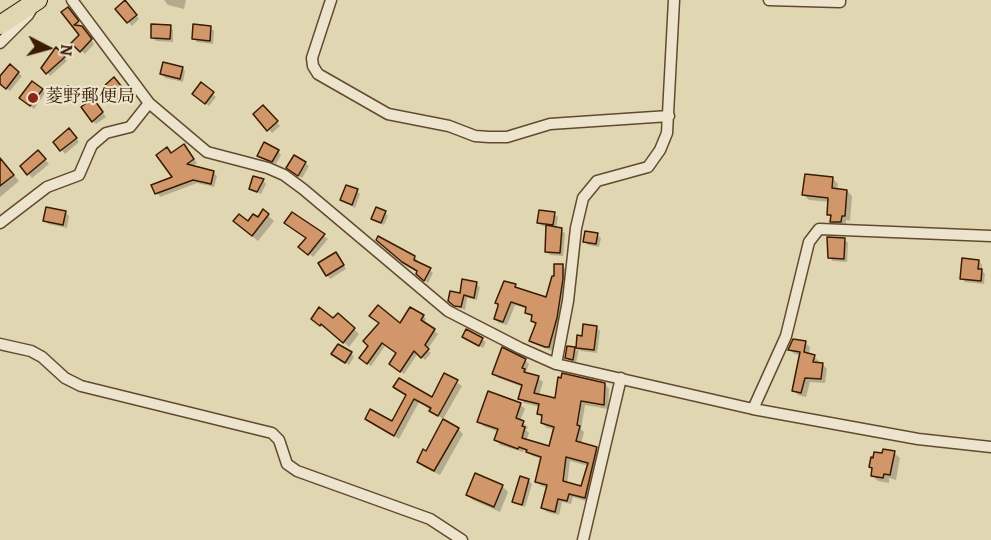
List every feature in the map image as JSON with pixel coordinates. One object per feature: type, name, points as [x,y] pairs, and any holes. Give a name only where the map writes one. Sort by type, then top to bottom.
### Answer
[{"type":"highway","points":[[0,25],[37,1]]},
{"type":"street","points":[[72,0],[149,103],[207,152],[268,168],[284,175],[448,311],[520,348],[556,364],[753,409],[918,439],[991,447]]},
{"type":"street","points":[[331,0],[312,58],[313,66],[318,74],[388,114],[448,126],[475,136],[489,137],[507,137],[550,124],[669,116]]},
{"type":"street","points":[[556,364],[568,302],[576,228],[583,198],[597,181],[648,167],[660,150],[667,133],[675,0]]},
{"type":"street","points":[[769,0],[840,2],[840,0]]},
{"type":"street","points":[[0,43],[28,15],[37,1]]},
{"type":"street","points":[[0,223],[47,187],[79,175],[92,146],[106,133],[130,127],[149,103]]},
{"type":"street","points":[[753,409],[786,336],[809,242],[819,229],[991,236]]},
{"type":"street","points":[[0,344],[31,351],[42,357],[65,378],[81,386],[272,433],[279,440],[287,464],[297,471],[430,519],[462,540]]},
{"type":"street","points":[[583,540],[621,378]]},
{"type":"building","points":[[125,0],[137,15],[127,23],[115,9]]},
{"type":"building","points":[[68,7],[79,21],[74,25],[82,26],[92,39],[80,52],[71,43],[79,35],[61,12]]},
{"type":"building","points":[[151,24],[171,25],[170,39],[151,38]]},
{"type":"building","points":[[193,24],[211,26],[210,41],[192,39]]},
{"type":"building","points":[[56,47],[65,57],[46,74],[41,68]]},
{"type":"building","points":[[163,62],[183,67],[180,79],[160,74]]},
{"type":"building","points":[[10,64],[19,72],[6,89],[0,84],[0,76]]},
{"type":"building","points":[[114,77],[126,92],[115,102],[104,89],[104,86]]},
{"type":"building","points":[[32,81],[43,89],[30,106],[19,98]]},
{"type":"building","points":[[201,82],[214,92],[205,104],[192,94]]},
{"type":"building","points":[[68,86],[76,95],[70,101],[62,92]]},
{"type":"building","points":[[93,98],[103,112],[92,122],[81,107]]},
{"type":"building","points":[[263,105],[278,121],[267,131],[253,114]]},
{"type":"building","points":[[69,128],[77,138],[60,151],[53,142]]},
{"type":"building","points":[[264,142],[279,150],[272,162],[257,156]]},
{"type":"building","points":[[184,144],[194,159],[187,164],[214,171],[211,184],[193,180],[155,194],[151,185],[172,177],[156,155],[167,147],[171,153]]},
{"type":"building","points":[[38,150],[46,159],[27,175],[20,166]]},
{"type":"building","points":[[294,155],[306,162],[298,176],[286,168]]},
{"type":"building","points":[[0,158],[14,175],[0,186]]},
{"type":"building","points":[[805,174],[833,177],[832,188],[847,190],[845,216],[842,216],[841,222],[830,222],[831,215],[827,215],[828,198],[802,195]]},
{"type":"building","points":[[253,176],[264,179],[257,192],[249,189]]},
{"type":"building","points":[[346,185],[358,189],[352,205],[340,200]]},
{"type":"building","points":[[46,207],[66,211],[63,225],[43,221]]},
{"type":"building","points":[[376,207],[386,211],[381,223],[371,219]]},
{"type":"building","points":[[263,209],[269,214],[252,236],[233,221],[239,214],[248,221],[253,214],[258,217]]},
{"type":"building","points":[[539,210],[555,212],[553,225],[537,223]]},
{"type":"building","points":[[292,212],[325,234],[308,255],[298,247],[306,238],[284,223]]},
{"type":"building","points":[[546,225],[562,228],[560,253],[545,252]]},
{"type":"building","points":[[585,231],[598,233],[596,244],[583,242]]},
{"type":"building","points":[[378,236],[415,256],[414,260],[431,268],[424,281],[416,274],[417,271],[402,262],[376,240]]},
{"type":"building","points":[[827,237],[845,238],[844,259],[828,258]]},
{"type":"building","points":[[336,252],[344,265],[326,276],[318,263]]},
{"type":"building","points":[[962,258],[979,260],[978,269],[982,269],[981,281],[960,279]]},
{"type":"building","points":[[554,264],[563,264],[563,279],[557,318],[549,347],[545,347],[529,341],[536,323],[531,321],[532,315],[525,313],[526,307],[511,302],[503,322],[494,319],[498,306],[495,303],[504,281],[546,297],[552,276],[554,276]]},
{"type":"building","points":[[462,279],[477,282],[474,298],[464,295],[461,307],[454,306],[448,301],[450,291],[460,293]]},
{"type":"building","points":[[378,305],[400,323],[410,307],[424,315],[421,320],[435,329],[425,345],[429,349],[421,358],[414,351],[400,372],[389,364],[396,353],[382,343],[367,364],[359,358],[368,346],[363,341],[379,323],[369,316]]},
{"type":"building","points":[[319,307],[333,318],[338,313],[355,328],[343,343],[321,324],[320,326],[311,319]]},
{"type":"building","points":[[583,324],[597,326],[594,350],[576,348],[577,335],[582,336]]},
{"type":"building","points":[[466,329],[483,338],[479,346],[462,337]]},
{"type":"building","points":[[793,339],[806,341],[804,352],[815,355],[813,362],[823,363],[821,379],[805,378],[801,393],[792,391],[800,352],[788,350]]},
{"type":"building","points":[[338,344],[352,352],[345,363],[331,354]]},
{"type":"building","points":[[567,346],[575,347],[573,360],[565,358]]},
{"type":"building","points":[[502,347],[526,359],[522,368],[525,369],[524,372],[539,376],[534,393],[555,398],[558,377],[561,378],[562,373],[605,383],[604,405],[581,401],[577,425],[580,426],[576,441],[597,447],[585,498],[569,494],[567,501],[558,499],[555,512],[541,508],[547,485],[535,482],[541,457],[519,447],[518,449],[494,440],[498,429],[477,422],[488,391],[521,403],[516,418],[524,421],[522,438],[549,446],[554,427],[541,423],[542,415],[537,414],[539,404],[518,399],[522,385],[492,374]],"holes":[[[566,457],[588,463],[581,486],[563,481]]]},
{"type":"building","points":[[444,373],[458,380],[438,416],[429,411],[431,408],[414,399],[394,436],[365,419],[370,409],[392,421],[406,395],[393,387],[399,378],[432,397]]},
{"type":"building","points":[[443,419],[459,428],[434,471],[417,462],[423,449],[426,451]]},
{"type":"building","points":[[883,449],[895,451],[890,475],[884,474],[883,478],[871,476],[872,468],[869,467],[871,457],[873,458],[874,452],[882,453]]},
{"type":"building","points":[[475,473],[503,485],[494,507],[466,495]]},
{"type":"building","points":[[520,476],[529,479],[522,505],[512,502]]},
{"type":"place","name":"菱野郵便局","points":[[33,98]]}]
